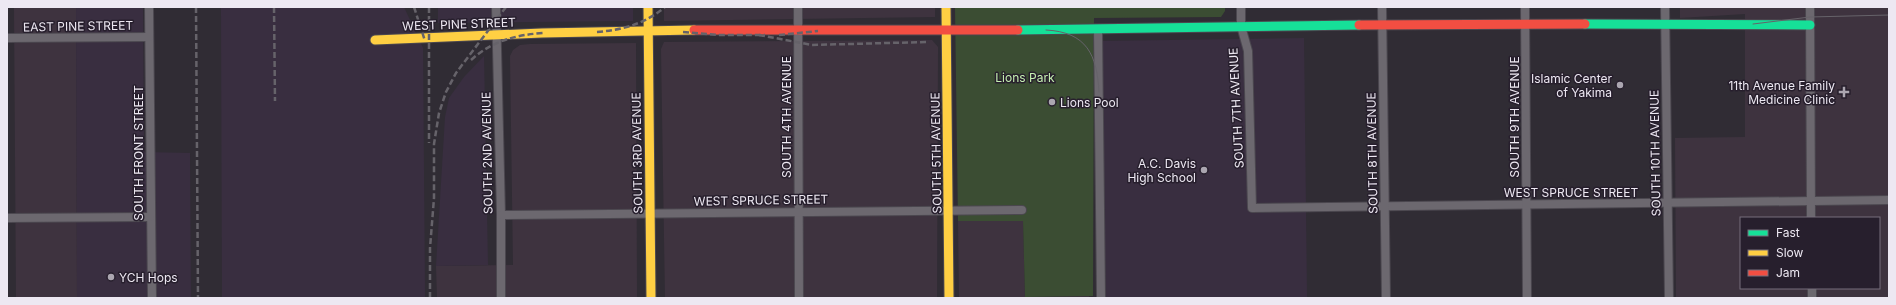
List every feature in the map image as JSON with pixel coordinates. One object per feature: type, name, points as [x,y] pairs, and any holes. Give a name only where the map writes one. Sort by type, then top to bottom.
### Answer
[{"type":"street","name":"SOUTH FRONT STREET","points":[[149,7],[152,298]]},
{"type":"street","name":"SOUTH 2ND AVENUE","points":[[496,7],[501,215],[501,298]]},
{"type":"street","name":"SOUTH 3RD AVENUE","points":[[648,7],[651,298]]},
{"type":"street","name":"SOUTH 4TH AVENUE","points":[[798,7],[799,298]]},
{"type":"street","name":"SOUTH 5TH AVENUE","points":[[946,7],[949,298]]},
{"type":"street","name":"SOUTH 7TH AVENUE","points":[[1241,7],[1241,26],[1248,51],[1252,208]]},
{"type":"street","name":"SOUTH 8TH AVENUE","points":[[1382,7],[1386,298]]},
{"type":"street","name":"SOUTH 9TH AVENUE","points":[[1525,7],[1527,298]]},
{"type":"street","name":"SOUTH 10TH AVENUE","points":[[1666,7],[1669,298]]},
{"type":"street","points":[[1810,7],[1811,217]]},
{"type":"street","name":"WEST PINE STREET","points":[[375,40],[543,33],[1666,23],[1810,25]]},
{"type":"street","points":[[1098,29],[1101,298]]},
{"type":"street","name":"EAST PINE STREET","points":[[7,38],[149,37]]},
{"type":"street","name":"WEST SPRUCE STREET","points":[[1252,208],[1668,204],[1889,200]]},
{"type":"street","name":"WEST SPRUCE STREET","points":[[501,215],[1022,210]]},
{"type":"street","points":[[7,218],[150,217]]},
{"type":"shaded area","points":[[14,7],[76,7],[77,298],[16,298]]},
{"type":"shaded area","points":[[76,7],[143,7],[144,152],[190,153],[191,298],[77,298]]},
{"type":"shaded area","points":[[221,7],[404,7],[423,48],[425,298],[222,298]]},
{"type":"shaded area","points":[[438,7],[633,7],[633,21],[438,23]]},
{"type":"shaded area","points":[[664,7],[935,7],[935,17],[664,21]]},
{"type":"shaded area","points":[[1680,7],[1889,7],[1889,298],[1676,298],[1675,138],[1745,137],[1745,14],[1680,18]]},
{"type":"shaded area","name":"A.C. Davis High School","points":[[1304,38],[1307,298],[1106,298],[1100,41]]},
{"type":"shaded area","points":[[932,40],[938,47],[937,298],[665,298],[661,49],[664,42]]},
{"type":"shaded area","points":[[636,43],[637,298],[437,298],[436,266],[513,265],[510,56],[513,50],[520,45],[530,44]]},
{"type":"shaded area","points":[[484,56],[488,265],[436,266],[445,117],[449,98],[464,77]]},
{"type":"shaded area","points":[[958,221],[1023,221],[1025,297],[1089,296],[1089,298],[959,298]]},
{"type":"green space","name":"Lions Park","points":[[955,7],[1225,7],[1225,11],[1221,17],[1094,18],[1093,296],[1025,297],[1023,221],[958,221]]},
{"type":"tram line","points":[[1753,24],[1810,17],[1889,15]]},
{"type":"tram line","points":[[1046,30],[1071,35],[1087,48],[1096,67],[1099,92]]},
{"type":"railway","points":[[196,7],[198,298]]},
{"type":"railway","points":[[274,7],[275,101]]},
{"type":"railway","points":[[414,7],[425,41]]},
{"type":"railway","points":[[429,7],[429,143]]},
{"type":"railway","points":[[430,298],[430,248],[434,198],[434,144],[439,113],[446,92],[456,73],[506,7]]},
{"type":"railway","points":[[597,32],[615,30],[633,25],[649,18],[665,7]]},
{"type":"railway","points":[[779,35],[818,31]]},
{"type":"railway","points":[[683,32],[718,35],[765,35]]},
{"type":"railway","points":[[471,60],[487,48],[504,40],[523,35],[543,33]]},
{"type":"railway","points":[[759,35],[812,45],[926,42]]},
{"type":"traffic: fast","points":[[1585,24],[1810,25]]},
{"type":"traffic: fast","points":[[1018,30],[1359,25]]},
{"type":"traffic: slow","points":[[648,7],[651,298]]},
{"type":"traffic: slow","points":[[946,7],[949,298]]},
{"type":"traffic: slow","points":[[375,40],[542,33],[694,30]]},
{"type":"traffic: jam","points":[[1359,25],[1585,24]]},
{"type":"traffic: jam","points":[[694,30],[1018,30]]},
{"type":"place","name":"Islamic Center of Yakima","points":[[1620,85]]},
{"type":"place","name":"11th Avenue Family Medicine Clinic","points":[[1844,92]]},
{"type":"place","name":"Lions Pool","points":[[1052,102]]},
{"type":"place","name":"A.C. Davis High School","points":[[1204,170]]},
{"type":"place","name":"YCH Hops","points":[[111,277]]}]
